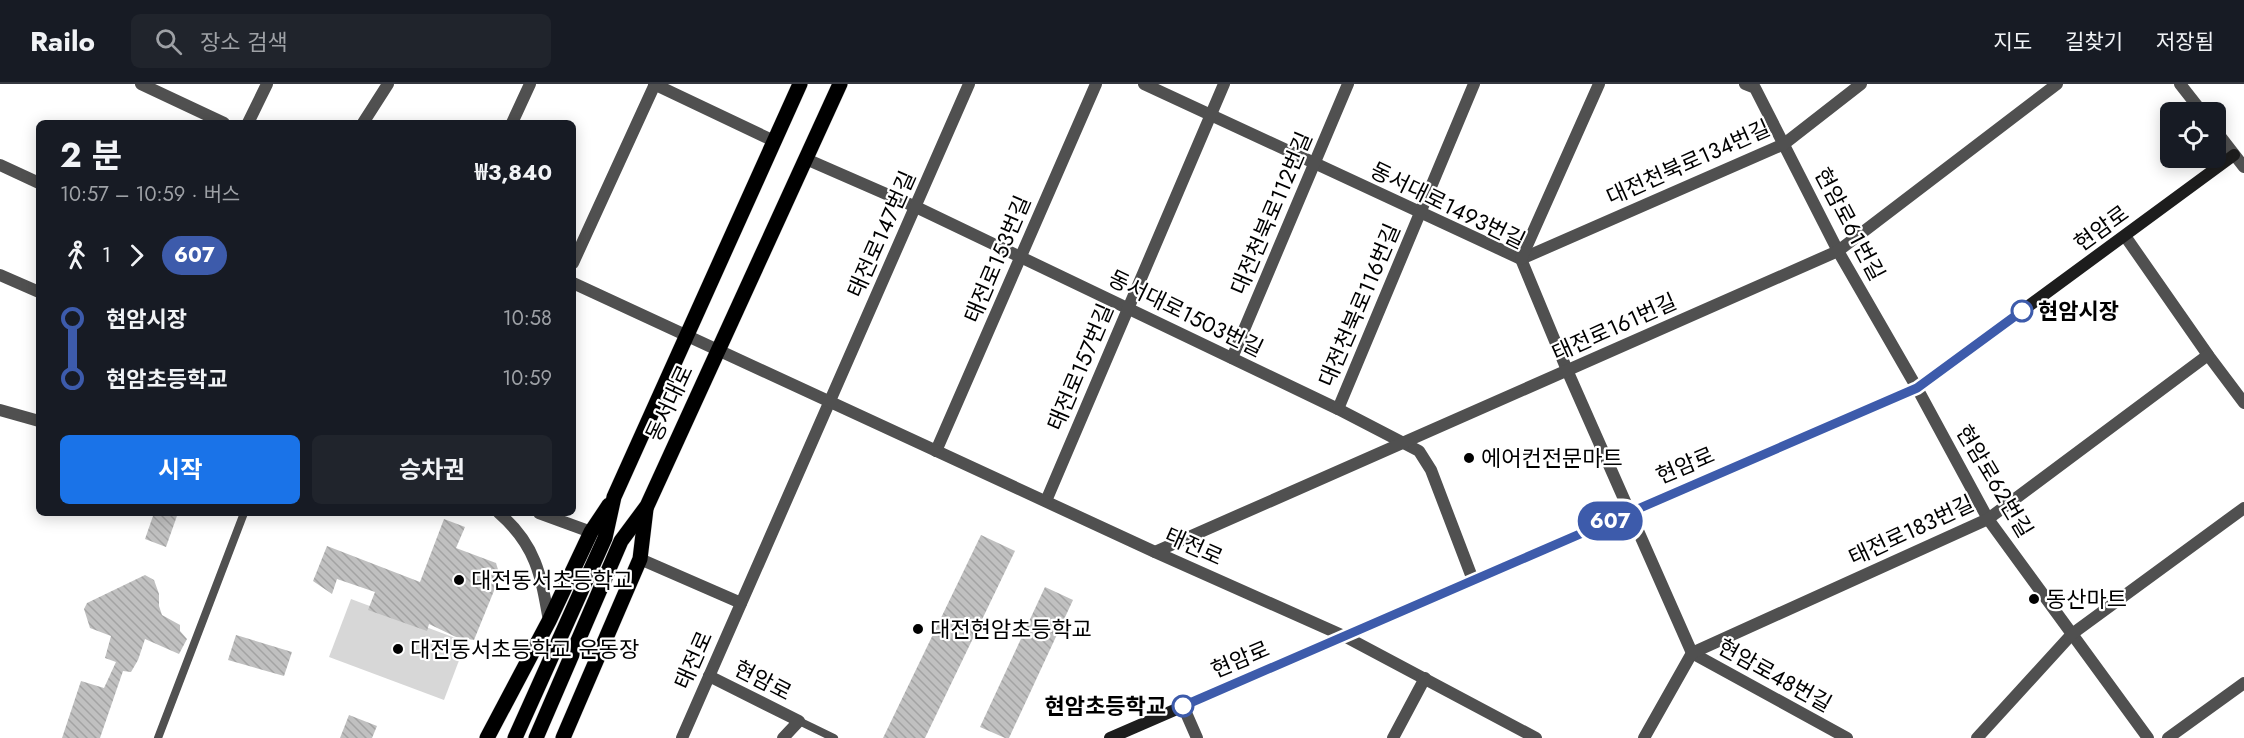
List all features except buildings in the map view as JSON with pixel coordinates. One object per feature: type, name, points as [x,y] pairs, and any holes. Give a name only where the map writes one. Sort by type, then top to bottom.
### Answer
[{"type":"main road","name":"동서대로","points":[[515,738],[605,538],[614,498],[800,84]]},
{"type":"main road","name":"동서대로","points":[[536,738],[621,541],[646,506],[840,84]]},
{"type":"main road","name":"현암로","points":[[1110,738],[1917,388],[2234,155]]},
{"type":"main road","points":[[487,738],[549,621],[591,532],[614,498]]},
{"type":"main road","points":[[563,738],[640,559],[646,506]]},
{"type":"street","points":[[141,84],[218,120]]},
{"type":"street","points":[[249,120],[267,84]]},
{"type":"street","points":[[365,120],[388,84]]},
{"type":"street","points":[[513,120],[530,84]]},
{"type":"street","points":[[576,256],[654,84],[774,141]]},
{"type":"street","name":"태전로147번길","points":[[831,402],[969,84]]},
{"type":"street","name":"태전로153번길","points":[[936,451],[1096,84]]},
{"type":"street","name":"동서대로1493번길","points":[[1144,84],[1521,260],[1630,512]]},
{"type":"street","name":"태전로157번길","points":[[1046,501],[1224,84]]},
{"type":"street","name":"대전천북로112번길","points":[[1232,358],[1348,84]]},
{"type":"street","name":"대전천북로116번길","points":[[1338,410],[1474,84]]},
{"type":"street","points":[[1521,260],[1599,84]]},
{"type":"street","name":"대전천북로134번길","points":[[1521,260],[1784,144],[1861,84]]},
{"type":"street","name":"태전로161번길","points":[[1155,552],[1838,251],[2057,84]]},
{"type":"street","points":[[2180,84],[2194,102]]},
{"type":"street","name":"현암로61번길","points":[[1752,86],[1838,251],[1917,388]]},
{"type":"street","points":[[2226,144],[2244,167]]},
{"type":"street","name":"동서대로1503번길","points":[[806,159],[916,207],[1232,358],[1419,451],[1431,471],[1473,580]]},
{"type":"street","points":[[0,165],[36,182]]},
{"type":"street","points":[[2125,236],[2244,403]]},
{"type":"street","points":[[0,275],[36,291]]},
{"type":"street","name":"태전로","points":[[576,284],[1155,552],[1346,637],[1536,738]]},
{"type":"street","name":"태전로183번길","points":[[1692,653],[1988,519],[2208,355]]},
{"type":"street","name":"현암로62번길","points":[[1917,388],[1988,519],[2148,738]]},
{"type":"street","name":"태전로","points":[[682,738],[831,402]]},
{"type":"street","points":[[0,410],[36,420]]},
{"type":"street","points":[[1977,738],[2072,634],[2244,508]]},
{"type":"street","name":"현암로48번길","points":[[1630,512],[1692,653],[1846,738]]},
{"type":"street","points":[[502,516],[531,550],[541,575],[549,621]]},
{"type":"street","points":[[547,516],[591,532]]},
{"type":"street","points":[[640,559],[741,603]]},
{"type":"street","points":[[1644,738],[1692,653]]},
{"type":"street","name":"현암로","points":[[709,676],[799,721],[783,738]]},
{"type":"street","points":[[1393,738],[1425,678]]},
{"type":"street","points":[[2168,738],[2244,683]]},
{"type":"street","points":[[1183,706],[1197,738]]},
{"type":"lane","points":[[158,738],[243,516]]},
{"type":"lane","name":"현암로","points":[[799,721],[834,738]]},
{"type":"shaded area","name":"대전동서초등학교 운동장","points":[[351,599],[466,642],[444,700],[329,657]]},
{"type":"bus line","name":"607","points":[[1183,706],[1917,388],[2022,311]]},
{"type":"place","name":"현암시장","points":[[2022,311]]},
{"type":"place","name":"에어컨전문마트","points":[[1469,458]]},
{"type":"place","name":"대전동서초등학교","points":[[459,580]]},
{"type":"place","name":"동산마트","points":[[2034,599]]},
{"type":"place","name":"대전현암초등학교","points":[[918,629]]},
{"type":"place","name":"대전동서초등학교 운동장","points":[[398,649]]},
{"type":"place","name":"현암초등학교","points":[[1183,706]]}]
